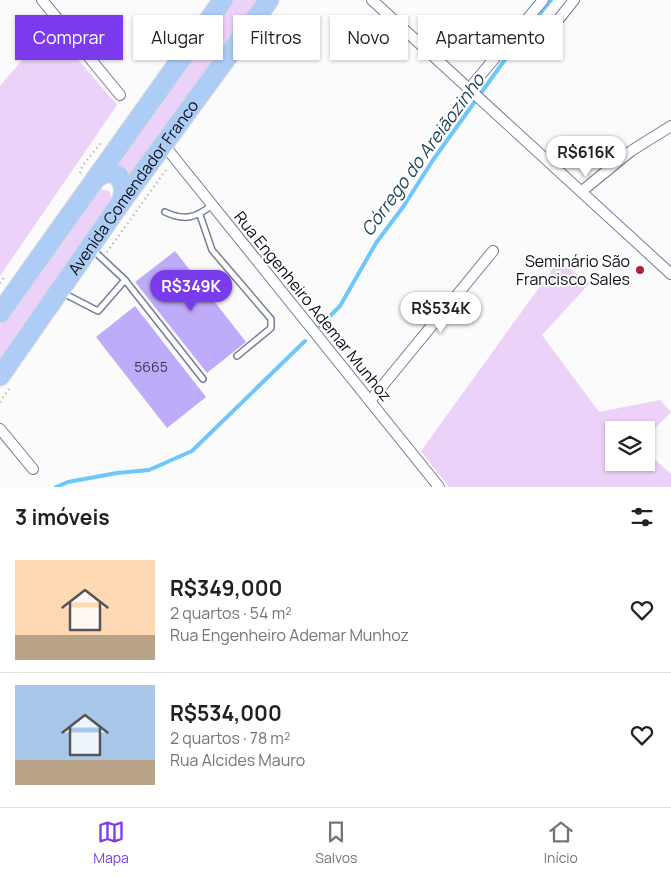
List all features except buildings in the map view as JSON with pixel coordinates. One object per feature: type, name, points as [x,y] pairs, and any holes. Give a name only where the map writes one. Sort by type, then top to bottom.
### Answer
[{"type":"highway","points":[[0,313],[223,0]]},
{"type":"highway","name":"Avenida Comendador Franco","points":[[0,376],[122,201],[269,0]]},
{"type":"highway","points":[[96,178],[105,172],[112,172],[119,176],[124,188],[122,201]]},
{"type":"street","points":[[42,0],[120,95]]},
{"type":"street","points":[[372,0],[671,274]]},
{"type":"street","points":[[471,91],[543,0]]},
{"type":"street","points":[[562,15],[574,0]]},
{"type":"street","points":[[582,192],[631,150],[671,126]]},
{"type":"street","name":"Rua Engenheiro Ademar Munhoz","points":[[164,145],[439,487]]},
{"type":"street","points":[[370,401],[493,252]]},
{"type":"street","points":[[0,429],[33,470]]},
{"type":"lane","points":[[165,212],[184,218],[200,215],[212,204]]},
{"type":"lane","points":[[200,215],[212,250],[271,319],[271,328],[237,356]]},
{"type":"lane","points":[[91,247],[125,280],[204,379]]},
{"type":"lane","points":[[60,291],[98,311],[125,280]]},
{"type":"shaded area","points":[[231,0],[259,0],[248,15],[233,15],[233,36],[223,50],[223,15],[220,15]]},
{"type":"shaded area","points":[[22,60],[78,60],[117,105],[0,276],[0,86]]},
{"type":"shaded area","points":[[188,60],[216,60],[131,177],[127,168],[114,164]]},
{"type":"shaded area","points":[[97,188],[109,191],[113,201],[0,361],[0,325]]},
{"type":"shaded area","points":[[559,260],[589,284],[542,335],[599,412],[660,400],[671,412],[655,428],[655,421],[605,421],[605,471],[655,471],[655,459],[671,474],[671,487],[449,487],[421,451]]},
{"type":"waterway","name":"Córrego do Areiãozinho","points":[[320,326],[340,306],[376,243],[403,207],[433,160],[524,33],[551,0]]},
{"type":"waterway","name":"Córrego do Areiãozinho","points":[[56,487],[68,482],[117,473],[149,470],[192,451],[305,341]]},
{"type":"place","name":"Seminário São Francisco Sales","points":[[640,270]]}]
